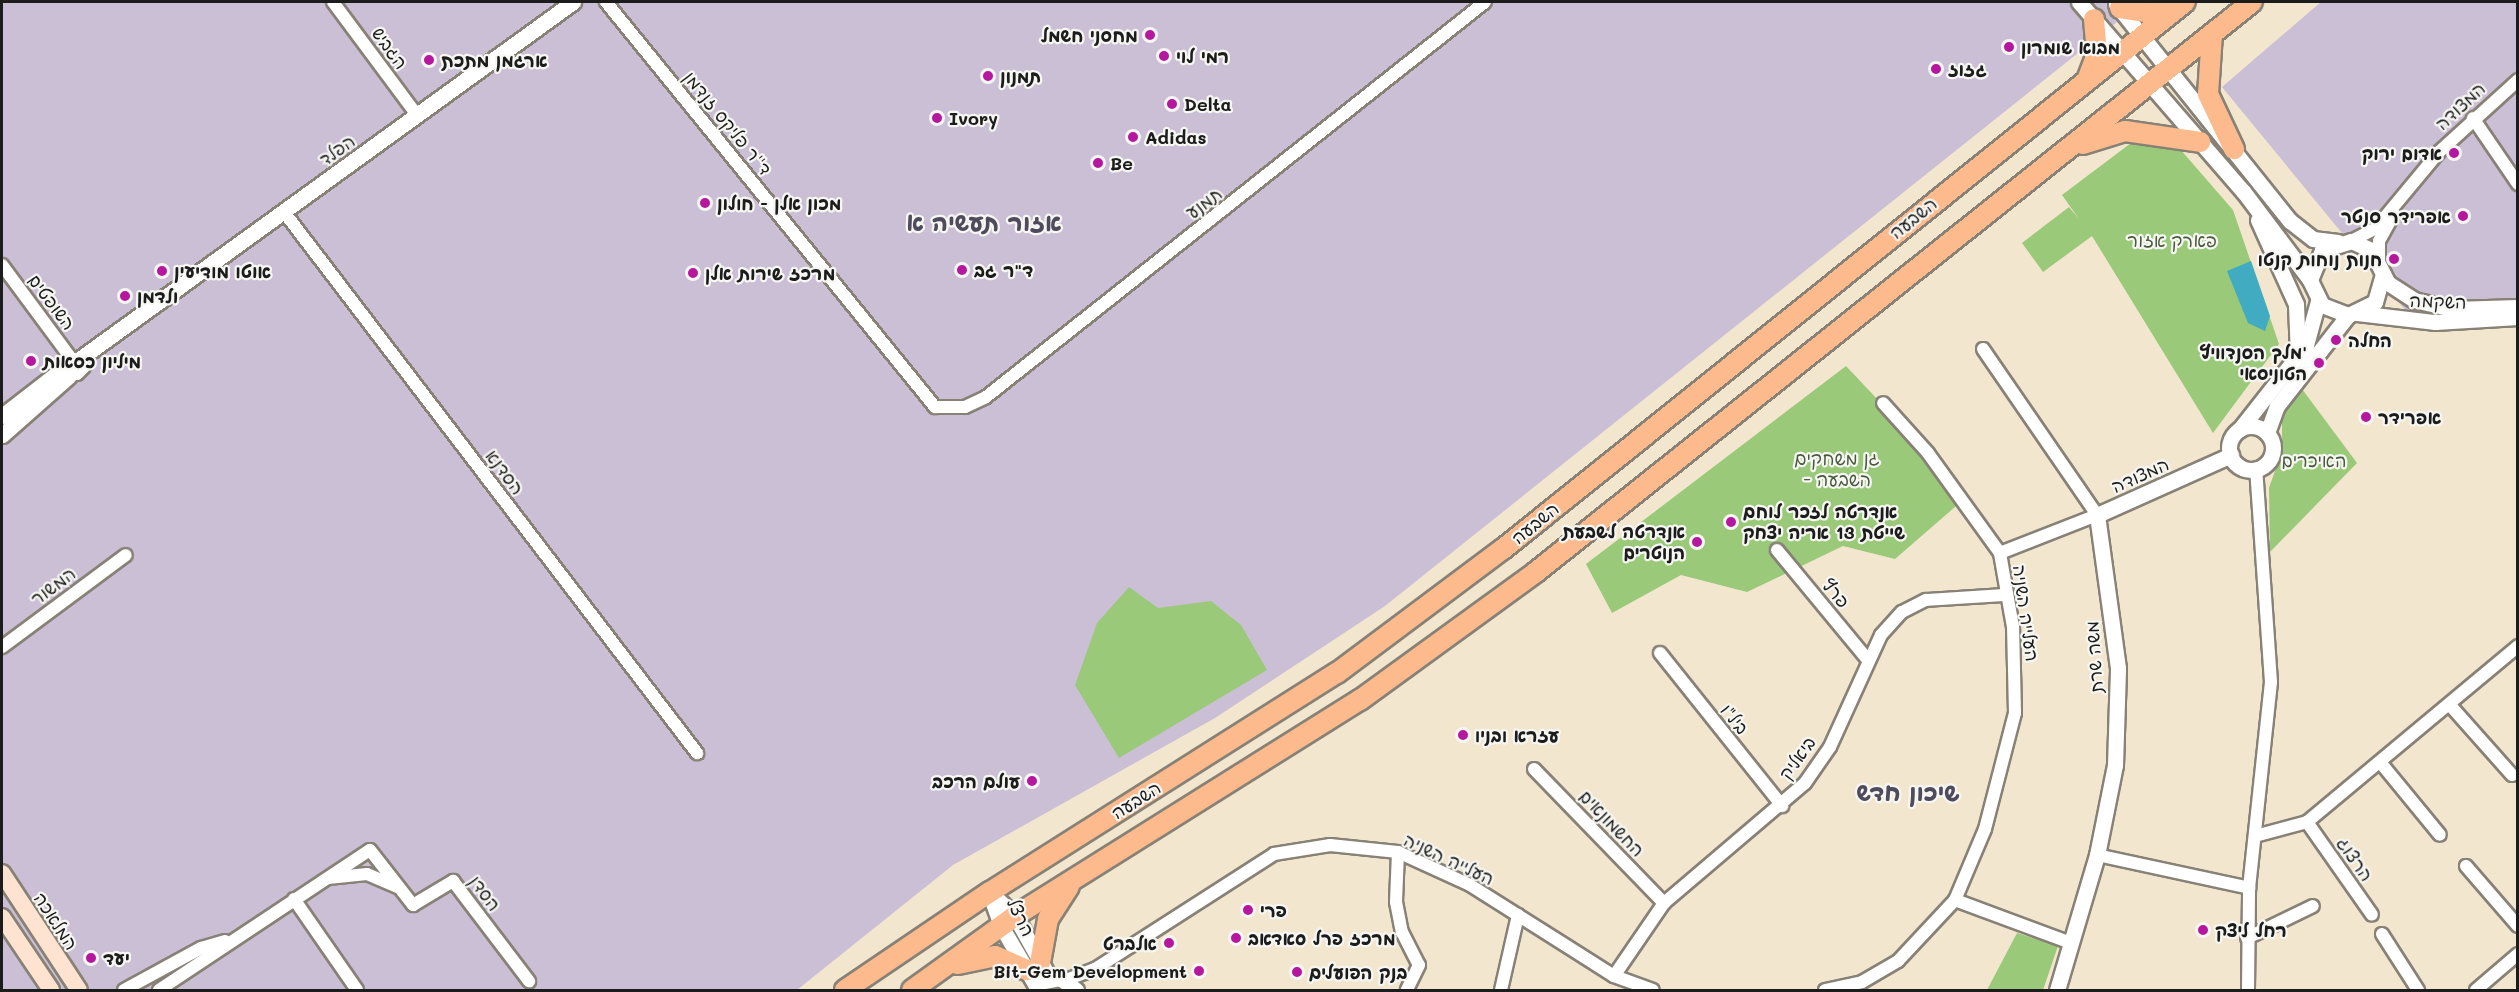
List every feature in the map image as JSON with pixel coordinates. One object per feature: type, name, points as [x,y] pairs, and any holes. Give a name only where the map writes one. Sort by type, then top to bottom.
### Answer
[{"type":"highway","points":[[2117,5],[2152,12],[2184,2]]},
{"type":"highway","name":"השבעה","points":[[845,990],[990,892],[1337,673],[1503,549],[2121,55],[2184,2]]},
{"type":"highway","name":"השבעה","points":[[916,988],[1008,921],[1088,869],[1360,700],[1536,572],[2171,69],[2252,2]]},
{"type":"highway","points":[[2085,83],[2097,54],[2094,20]]},
{"type":"highway","points":[[2212,34],[2208,94],[2234,149]]},
{"type":"highway","points":[[2061,154],[2126,131],[2200,142]]},
{"type":"highway","points":[[916,988],[983,956],[1007,959],[1037,977],[1053,908],[1088,869]]},
{"type":"main road","name":"המלאכה","points":[[2,873],[79,990]]},
{"type":"main road","points":[[2,917],[48,988]]},
{"type":"street","name":"הגביש","points":[[333,2],[417,115]]},
{"type":"street","name":"הפלד","points":[[2,416],[76,365],[573,2]]},
{"type":"street","name":"ד''ר פליקס זנדמן","points":[[606,2],[935,407]]},
{"type":"street","name":"תמנע","points":[[935,407],[965,407],[986,397],[1485,2]]},
{"type":"street","points":[[2079,2],[2121,55],[2243,191],[2310,280],[2318,301],[2312,334],[2298,356],[2231,440],[2231,455],[2241,467],[2256,469]]},
{"type":"street","points":[[2117,5],[2301,232],[2345,242],[2381,267],[2377,298],[2352,314],[2277,406],[2267,433],[2272,454],[2256,469]]},
{"type":"street","name":"המצודה","points":[[2345,242],[2375,229],[2407,190],[2473,118],[2517,80]]},
{"type":"street","points":[[2473,118],[2517,184]]},
{"type":"street","name":"המצודה","points":[[2381,267],[2379,241],[2407,190]]},
{"type":"street","points":[[2243,191],[2296,304],[2298,356]]},
{"type":"street","name":"הסדנא","points":[[284,212],[697,753]]},
{"type":"street","points":[[2310,280],[2316,257],[2345,242]]},
{"type":"street","name":"השופטים","points":[[2,265],[76,365]]},
{"type":"street","name":"השקמה","points":[[2381,267],[2393,288],[2428,304],[2517,307]]},
{"type":"street","points":[[2318,301],[2352,314]]},
{"type":"street","name":"השקמה","points":[[2352,314],[2435,322],[2517,318]]},
{"type":"street","name":"משה שרת","points":[[1983,349],[2097,516],[2118,668],[2115,765],[2097,855],[2057,990]]},
{"type":"street","name":"הפלד","points":[[2,435],[76,365]]},
{"type":"street","points":[[1883,403],[1928,453],[2000,553],[2097,516]]},
{"type":"street","points":[[2240,429],[2255,426],[2267,433]]},
{"type":"street","name":"המצודה","points":[[2097,516],[2231,455]]},
{"type":"street","points":[[2248,990],[2249,888],[2271,682],[2256,469]]},
{"type":"street","name":"פרץ","points":[[1777,550],[1868,660]]},
{"type":"street","name":"העלייה השניה","points":[[1825,990],[1862,982],[1898,961],[1955,900],[1985,829],[2015,713],[2016,658],[2000,553]]},
{"type":"street","name":"המשור","points":[[2,647],[126,555]]},
{"type":"street","name":"ביאליק","points":[[1614,976],[1664,903],[1782,806],[1830,747],[1868,660],[1902,612],[1926,600],[2006,595]]},
{"type":"street","points":[[2255,836],[2307,822],[2517,646]]},
{"type":"street","name":"ביל\"ו","points":[[1660,653],[1782,806]]},
{"type":"street","points":[[2449,704],[2512,775]]},
{"type":"street","points":[[2380,762],[2440,835]]},
{"type":"street","name":"החשמונאים","points":[[1534,769],[1664,903]]},
{"type":"street","name":"הרצוג","points":[[2307,822],[2372,915]]},
{"type":"street","name":"העלייה השניה","points":[[1074,987],[1095,969],[1274,854],[1330,845],[1398,852],[1470,885],[1614,976],[1653,990]]},
{"type":"street","name":"הסדן","points":[[159,990],[229,940],[369,850],[413,905],[453,881],[529,981]]},
{"type":"street","points":[[1398,852],[1396,902],[1402,932],[1419,965],[1407,990]]},
{"type":"street","points":[[2097,855],[2249,888]]},
{"type":"street","points":[[2466,866],[2517,926]]},
{"type":"street","name":"הסדן","points":[[324,879],[367,874],[400,888]]},
{"type":"street","name":"הרצל","points":[[990,892],[1037,977]]},
{"type":"street","points":[[294,899],[357,990]]},
{"type":"street","points":[[1955,900],[2071,943]]},
{"type":"street","points":[[2247,938],[2313,906]]},
{"type":"street","points":[[1501,990],[1518,915]]},
{"type":"street","points":[[2382,934],[2418,990]]},
{"type":"street","name":"הסדן","points":[[124,990],[201,948],[229,940]]},
{"type":"street","points":[[2476,990],[2517,954]]},
{"type":"street","points":[[1037,977],[1074,987]]},
{"type":"shaded area","points":[[2,2],[2142,2],[1385,606],[1215,718],[953,865],[797,990],[2,990]]},
{"type":"shaded area","points":[[2321,2],[2517,2],[2517,311],[2415,322],[2222,87]]},
{"type":"green space","name":"פארק אזור","points":[[2135,140],[2180,149],[2233,210],[2279,344],[2213,433],[2092,236],[2043,272],[2022,243],[2069,207],[2079,219],[2062,195]]},
{"type":"green space","name":"גן משחקים - השבעה","points":[[1846,366],[1928,453],[1963,500],[1895,559],[1843,546],[1747,592],[1681,575],[1612,613],[1586,564]]},
{"type":"green space","name":"האיכרים","points":[[2302,389],[2357,463],[2270,552],[2269,488],[2282,451],[2282,416]]},
{"type":"green space","points":[[1129,587],[1158,608],[1211,601],[1241,625],[1267,670],[1119,758],[1075,685],[1097,623]]},
{"type":"green space","points":[[2017,933],[2058,946],[2043,990],[1987,990]]},
{"type":"water","points":[[2251,261],[2270,316],[2265,331],[2248,323],[2227,271]]},
{"type":"place","name":"מחסני חשמל","points":[[1150,35]]},
{"type":"place","name":"מבוא שומרון","points":[[2009,47]]},
{"type":"place","name":"רמי לוי","points":[[1164,56]]},
{"type":"place","name":"ארגמן מתכת","points":[[429,60]]},
{"type":"place","name":"גזוז","points":[[1936,69]]},
{"type":"place","name":"תמנון","points":[[988,76]]},
{"type":"place","name":"Delta","points":[[1172,104]]},
{"type":"place","name":"Ivory","points":[[937,118]]},
{"type":"place","name":"Adidas","points":[[1133,137]]},
{"type":"place","name":"אדום ירוק","points":[[2454,153]]},
{"type":"place","name":"Be","points":[[1098,163]]},
{"type":"place","name":"מכון אלן - חולון","points":[[705,203]]},
{"type":"place","name":"אפרידר סנטר","points":[[2463,216]]},
{"type":"place","name":"חנות נוחות קנטו","points":[[2394,259]]},
{"type":"place","name":"ד\"ר גב","points":[[962,270]]},
{"type":"place","name":"אוטו מודיעין","points":[[162,271]]},
{"type":"place","name":"מרכז שירות אלן","points":[[693,273]]},
{"type":"place","name":"ולדמן","points":[[125,296]]},
{"type":"place","name":"החלה","points":[[2336,340]]},
{"type":"place","name":"מיליון כסאות","points":[[31,361]]},
{"type":"place","name":"מלך הסנדוויץ' הטוניסאי","points":[[2319,363]]},
{"type":"place","name":"אפרידר","points":[[2366,417]]},
{"type":"place","name":"אנדרטה לזכר לוחם שייטת 13 אריה יצחק","points":[[1731,522]]},
{"type":"place","name":"אנדרטה לשבעת הנוטרים","points":[[1697,542]]},
{"type":"place","name":"עזרא ובניו","points":[[1463,735]]},
{"type":"place","name":"עולם הרכב","points":[[1032,781]]},
{"type":"place","name":"פרי","points":[[1248,910]]},
{"type":"place","name":"רחל ליצק","points":[[2203,930]]},
{"type":"place","name":"מרכז פרל סאדאב","points":[[1236,938]]},
{"type":"place","name":"אלברט","points":[[1169,943]]},
{"type":"place","name":"יעד","points":[[91,958]]},
{"type":"place","name":"Bit-Gem Development","points":[[1199,971]]},
{"type":"place","name":"בנק הפועלים","points":[[1297,972]]},
{"type":"district","name":"אזור תעשיה א","points":[[984,222]]},
{"type":"district","name":"שיכון חדש","points":[[1908,792]]}]
